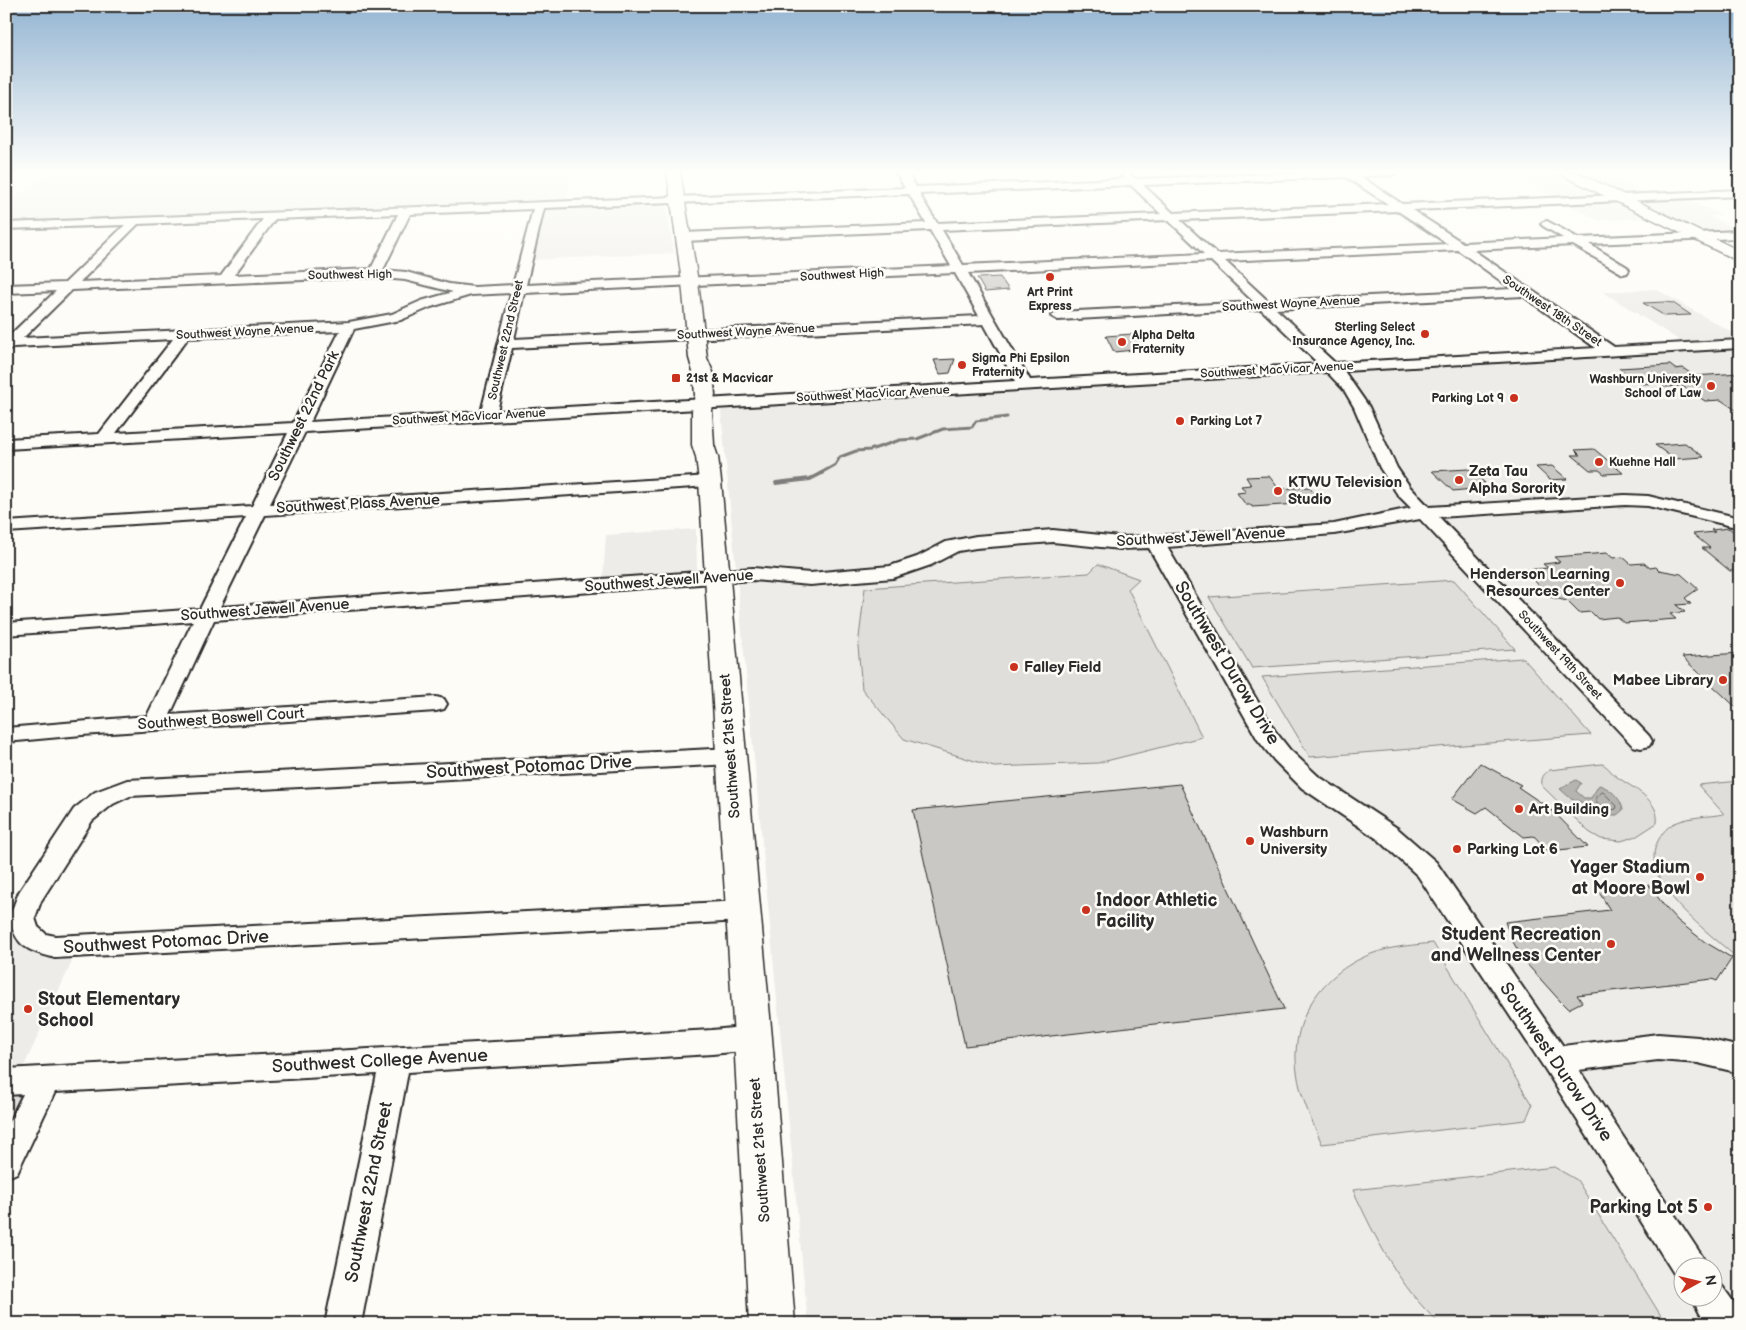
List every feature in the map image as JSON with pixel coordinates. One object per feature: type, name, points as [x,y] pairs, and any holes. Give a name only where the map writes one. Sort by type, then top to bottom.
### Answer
[{"type":"main road","points":[[1694,234],[1740,257]]},
{"type":"main road","name":"Southwest 21st Street","points":[[683,237],[698,358],[703,372],[705,395],[702,411],[703,445],[708,457],[710,481],[753,1038],[772,1324]]},
{"type":"street","points":[[14,238],[26,234]]},
{"type":"street","points":[[8,345],[122,234]]},
{"type":"street","points":[[224,280],[258,234]]},
{"type":"street","points":[[375,273],[394,234]]},
{"type":"street","name":"Southwest 22nd Street","points":[[488,416],[531,234]]},
{"type":"street","points":[[683,237],[757,234]]},
{"type":"street","points":[[938,234],[1025,385]]},
{"type":"street","name":"Southwest 19th Street","points":[[1189,234],[1331,367],[1352,390],[1372,427],[1380,453],[1404,491],[1641,741]]},
{"type":"street","name":"Southwest 18th Street","points":[[1441,234],[1610,351]]},
{"type":"street","points":[[1564,234],[1623,270]]},
{"type":"street","name":"Southwest High","points":[[6,289],[375,273],[414,277],[448,288],[474,292],[1739,234]]},
{"type":"street","name":"Southwest Wayne Avenue","points":[[8,345],[349,326],[396,317],[426,304],[474,292]]},
{"type":"street","name":"Southwest Wayne Avenue","points":[[1058,316],[1524,292]]},
{"type":"street","name":"Southwest Wayne Avenue","points":[[505,344],[988,320]]},
{"type":"street","name":"Southwest 22nd Park","points":[[155,723],[349,326]]},
{"type":"street","points":[[104,438],[183,335]]},
{"type":"street","name":"Southwest MacVicar Avenue","points":[[6,444],[1740,344]]},
{"type":"street","name":"Southwest Plass Avenue","points":[[6,527],[258,509],[512,495],[710,481]]},
{"type":"street","name":"Southwest Jewell Avenue","points":[[6,628],[765,574],[810,579],[888,573],[915,565],[953,546],[976,542],[1065,536],[1120,543],[1155,542],[1334,529],[1385,517],[1425,512],[1636,500],[1740,522]]},
{"type":"street","name":"Southwest Durow Drive","points":[[1155,542],[1266,735],[1310,782],[1388,834],[1427,869],[1556,1060],[1684,1258]]},
{"type":"street","name":"Southwest Boswell Court","points":[[6,735],[436,704]]},
{"type":"street","name":"Southwest Potomac Drive","points":[[731,756],[127,788],[104,798],[83,815],[28,899],[22,918],[23,926],[30,938],[55,947],[742,912]]},
{"type":"street","name":"Southwest College Avenue","points":[[6,1082],[702,1043],[753,1038]]},
{"type":"street","points":[[1556,1060],[1658,1047],[1698,1050],[1740,1060]]},
{"type":"street","name":"Southwest 22nd Street","points":[[343,1324],[395,1060]]},
{"type":"street","points":[[6,1163],[45,1080]]},
{"type":"street","points":[[1717,1308],[1727,1324]]},
{"type":"shaded area","points":[[537,234],[671,234],[674,253],[531,260]]},
{"type":"shaded area","name":"Washburn University","points":[[1656,289],[1740,337],[1740,1324],[808,1324],[721,411],[726,407],[1693,349],[1603,292]]},
{"type":"shaded area","points":[[696,529],[697,568],[695,571],[687,574],[603,580],[606,535]]},
{"type":"shaded area","name":"Falley Field","points":[[1098,564],[1139,579],[1128,589],[1202,737],[1098,763],[994,767],[904,739],[862,689],[858,646],[865,588],[1089,573]]},
{"type":"shaded area","points":[[1454,580],[1515,649],[1252,668],[1209,597]]},
{"type":"shaded area","points":[[1523,658],[1591,735],[1310,757],[1262,677]]},
{"type":"shaded area","points":[[1602,764],[1650,801],[1657,815],[1657,823],[1637,836],[1621,841],[1601,839],[1589,832],[1542,786],[1543,776],[1550,770]]},
{"type":"shaded area","name":"Yager Stadium at Moore Bowl","points":[[1740,781],[1740,961],[1680,907],[1657,873],[1654,856],[1659,839],[1672,824],[1687,819],[1724,814],[1698,785]]},
{"type":"shaded area","name":"Stout Elementary School","points":[[6,880],[12,900],[17,934],[76,953],[24,1066],[6,1068]]},
{"type":"shaded area","points":[[1433,943],[1532,1105],[1526,1120],[1322,1144],[1310,1118],[1297,1072],[1296,1051],[1299,1031],[1306,1013],[1328,981],[1361,958],[1386,949]]},
{"type":"shaded area","points":[[6,1094],[18,1094],[24,1103],[6,1142]]},
{"type":"shaded area","points":[[1554,1167],[1577,1180],[1666,1324],[1440,1324],[1412,1294],[1390,1262],[1353,1190]]},
{"type":"water","points":[[1576,780],[1581,783],[1576,791],[1584,798],[1591,798],[1599,785],[1607,788],[1614,794],[1620,801],[1623,810],[1617,815],[1611,815],[1569,797],[1560,789]]},
{"type":"building","points":[[1000,277],[1009,290],[985,292],[977,278]]},
{"type":"building","points":[[1643,303],[1673,303],[1691,315],[1665,316]]},
{"type":"building","name":"Alpha Delta Fraternity","points":[[1132,334],[1144,349],[1114,352],[1106,336]]},
{"type":"building","points":[[955,359],[950,373],[940,374],[934,360]]},
{"type":"building","name":"Washburn University School of Law","points":[[1670,365],[1675,369],[1683,368],[1694,376],[1740,373],[1740,413],[1721,400],[1705,401],[1682,386],[1664,387],[1659,383],[1642,384],[1619,368]]},
{"type":"building","points":[[1685,443],[1704,457],[1674,459],[1655,445]]},
{"type":"building","name":"Kuehne Hall","points":[[1594,449],[1623,473],[1604,474],[1599,470],[1590,470],[1572,455],[1580,455],[1575,450]]},
{"type":"building","points":[[1552,466],[1567,479],[1550,480],[1536,467]]},
{"type":"building","name":"Zeta Tau Alpha Sorority","points":[[1469,469],[1485,483],[1477,484],[1482,488],[1453,491],[1432,471]]},
{"type":"building","name":"KTWU Television Studio","points":[[1269,476],[1279,489],[1309,487],[1318,498],[1315,498],[1318,501],[1312,501],[1313,503],[1252,507],[1251,505],[1246,505],[1237,493],[1246,492],[1241,486],[1251,485],[1246,477]]},
{"type":"building","points":[[1729,528],[1740,537],[1740,570],[1730,571],[1702,548],[1710,548],[1693,534],[1715,532],[1711,530]]},
{"type":"building","name":"Henderson Learning Resources Center","points":[[1607,553],[1613,558],[1623,557],[1631,564],[1644,563],[1650,568],[1656,567],[1659,570],[1681,574],[1698,589],[1685,598],[1691,604],[1676,605],[1685,612],[1670,614],[1676,619],[1624,623],[1617,617],[1598,619],[1591,612],[1579,613],[1567,601],[1550,597],[1524,570],[1548,568],[1543,564],[1560,562],[1554,557]]},
{"type":"building","name":"Mabee Library","points":[[1740,653],[1740,711],[1682,657]]},
{"type":"building","name":"Art Building","points":[[1480,763],[1521,785],[1518,787],[1552,810],[1588,847],[1548,851],[1534,836],[1524,837],[1486,807],[1477,813],[1452,799]]},
{"type":"building","name":"Indoor Athletic Facility","points":[[1180,784],[1284,1009],[965,1046],[913,810]]},
{"type":"building","name":"Student Recreation and Wellness Center","points":[[1608,882],[1649,885],[1678,921],[1705,942],[1732,958],[1717,981],[1712,979],[1577,995],[1582,1002],[1568,1009],[1525,962],[1513,942],[1505,922],[1610,910],[1594,884],[1610,885]]},
{"type":"waterway","points":[[819,474],[835,465],[840,457],[856,451],[870,450],[900,440],[917,439],[943,429],[972,427],[976,421],[1007,417]]},
{"type":"waterway","points":[[776,483],[810,479],[822,473]]},
{"type":"place","name":"Art Print Express","points":[[1050,277]]},
{"type":"place","name":"Sterling Select Insurance Agency, Inc.","points":[[1425,334]]},
{"type":"place","name":"Alpha Delta Fraternity","points":[[1122,342]]},
{"type":"place","name":"Sigma Phi Epsilon Fraternity","points":[[962,365]]},
{"type":"place","name":"21st & Macvicar","points":[[676,378]]},
{"type":"place","name":"Washburn University School of Law","points":[[1711,386]]},
{"type":"place","name":"Parking Lot 9","points":[[1514,398]]},
{"type":"place","name":"Parking Lot 7","points":[[1180,421]]},
{"type":"place","name":"Kuehne Hall","points":[[1599,462]]},
{"type":"place","name":"Zeta Tau Alpha Sorority","points":[[1459,480]]},
{"type":"place","name":"KTWU Television Studio","points":[[1278,491]]},
{"type":"place","name":"Henderson Learning Resources Center","points":[[1620,583]]},
{"type":"place","name":"Falley Field","points":[[1014,667]]},
{"type":"place","name":"Mabee Library","points":[[1723,680]]},
{"type":"place","name":"Art Building","points":[[1519,809]]},
{"type":"place","name":"Washburn University","points":[[1250,841]]},
{"type":"place","name":"Parking Lot 6","points":[[1457,849]]},
{"type":"place","name":"Yager Stadium at Moore Bowl","points":[[1700,877]]},
{"type":"place","name":"Indoor Athletic Facility","points":[[1086,910]]},
{"type":"place","name":"Student Recreation and Wellness Center","points":[[1611,944]]},
{"type":"place","name":"Stout Elementary School","points":[[28,1009]]},
{"type":"place","name":"Parking Lot 5","points":[[1708,1207]]}]
